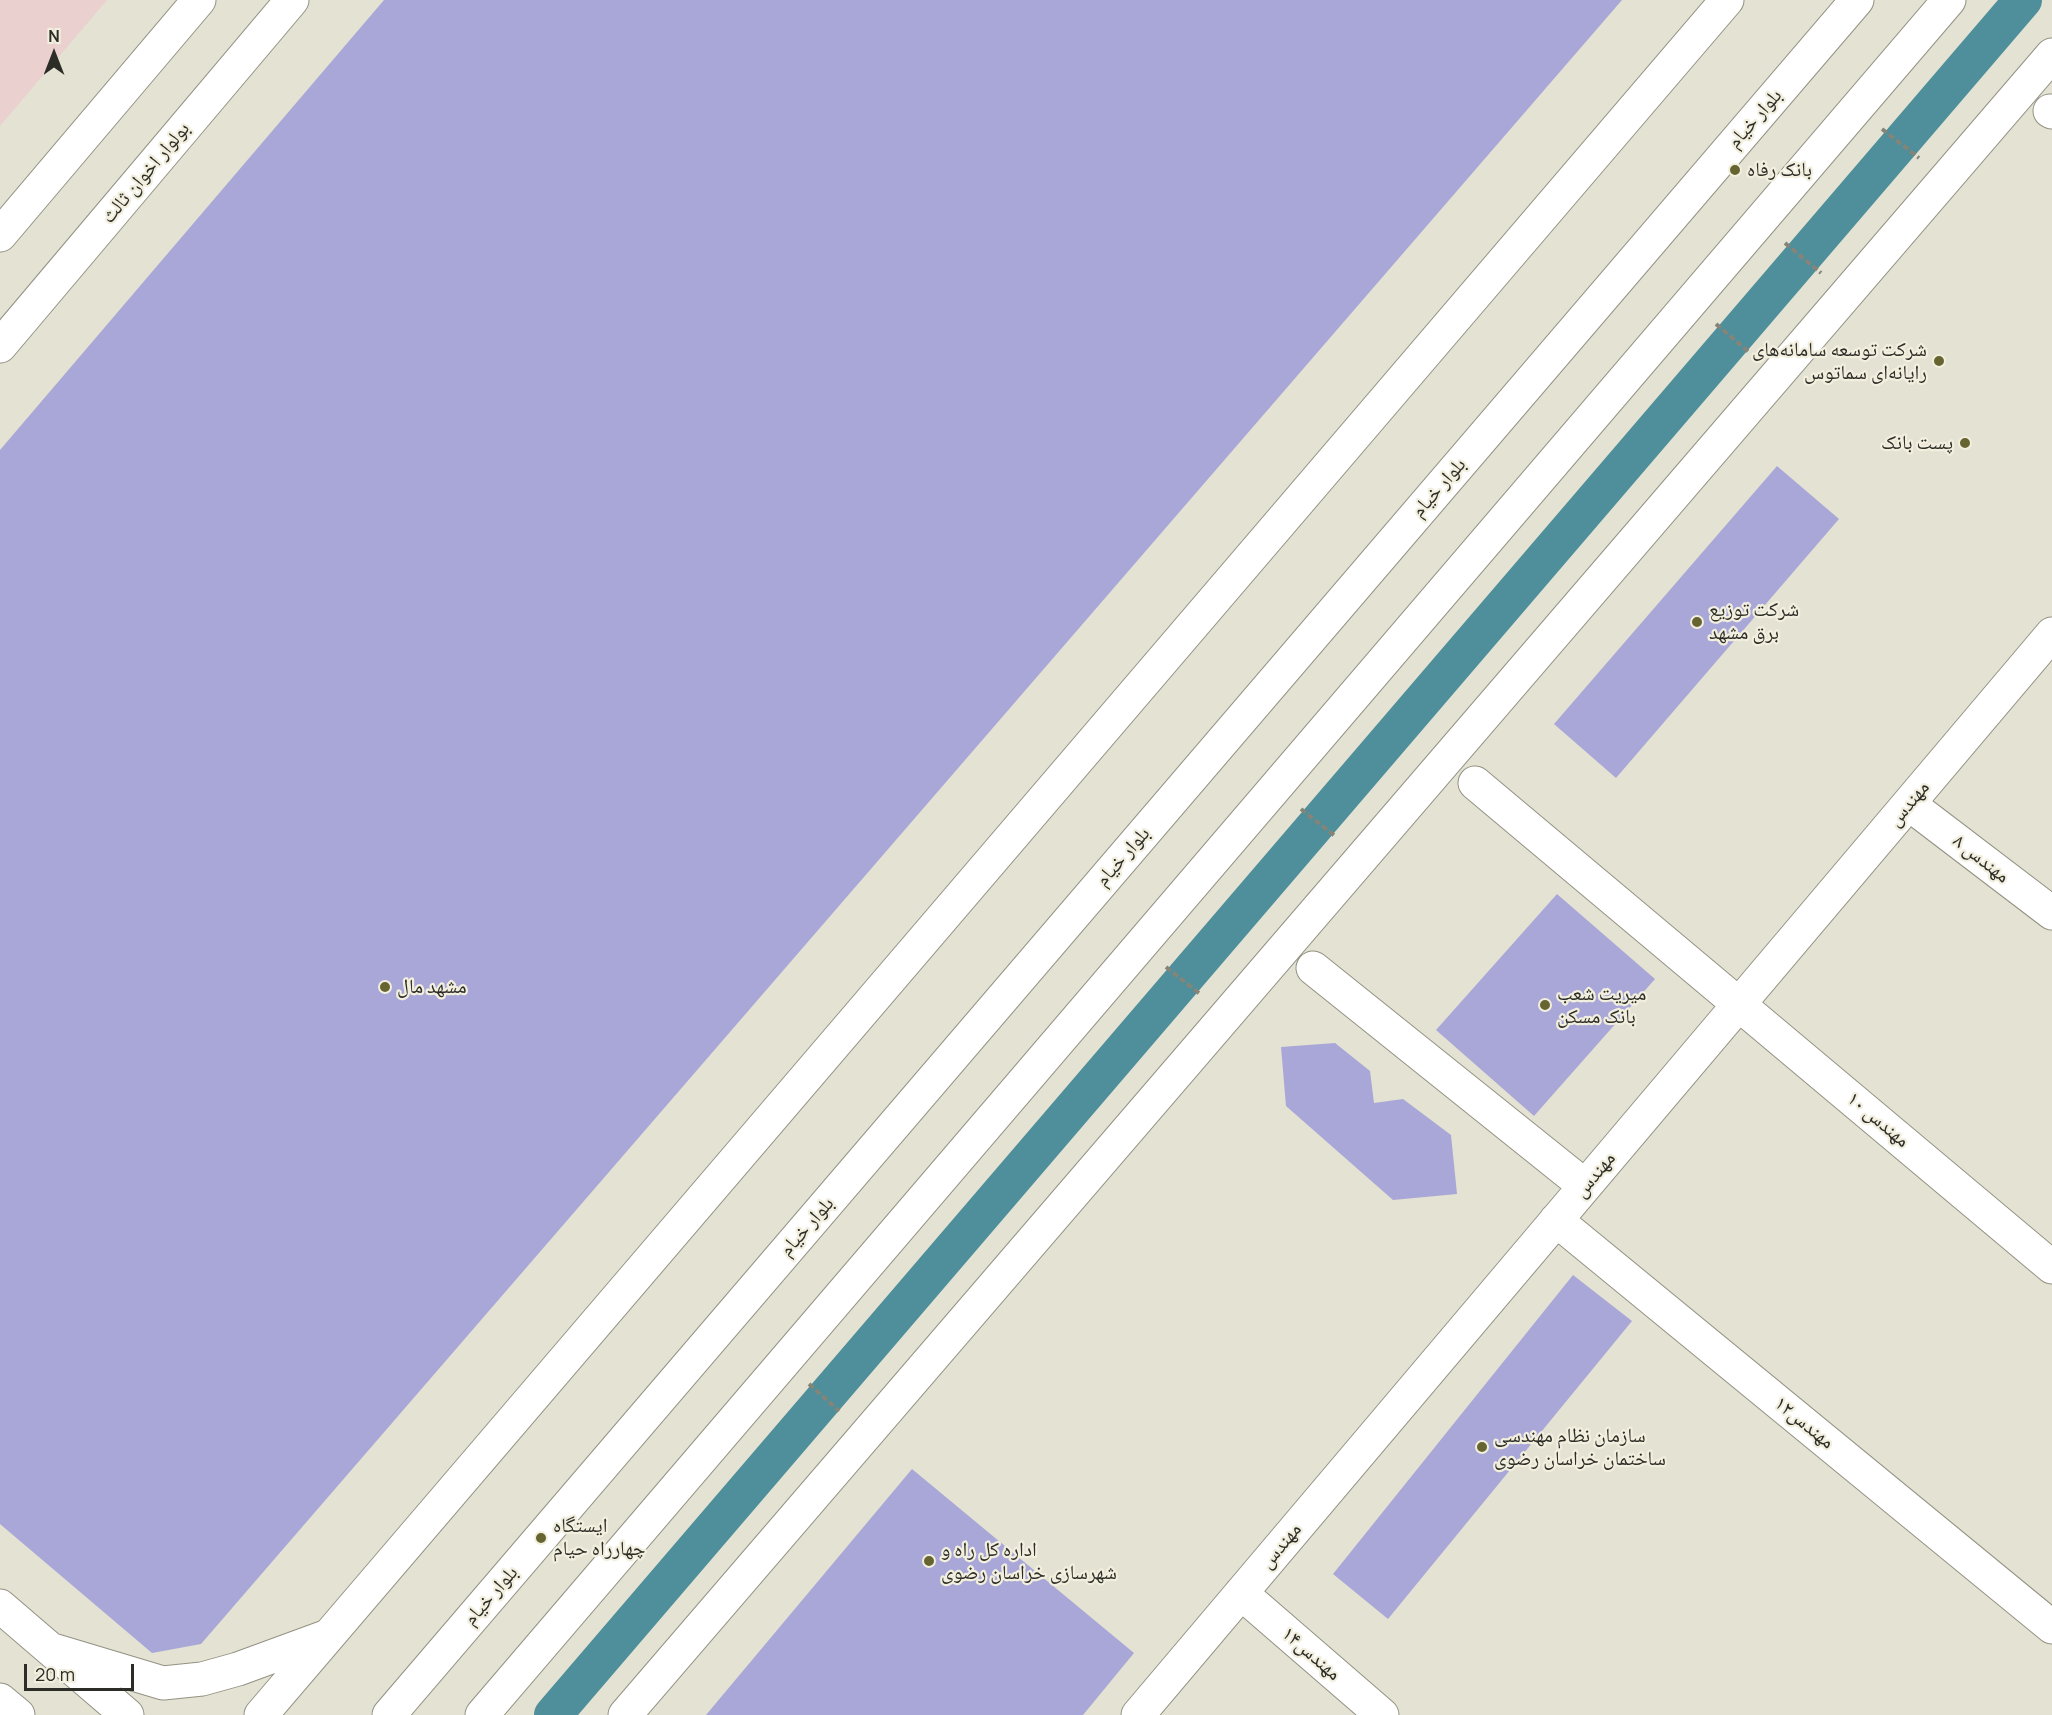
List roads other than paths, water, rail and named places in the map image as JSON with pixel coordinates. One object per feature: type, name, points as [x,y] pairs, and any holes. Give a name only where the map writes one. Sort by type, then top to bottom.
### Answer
[{"type":"street","points":[[0,235],[199,0]]},
{"type":"street","name":"بولوار اخوان ثالث","points":[[0,346],[292,0]]},
{"type":"street","points":[[261,1715],[1727,0]]},
{"type":"street","name":"بلوار خیام","points":[[389,1715],[1857,0]]},
{"type":"street","points":[[482,1715],[1948,0]]},
{"type":"street","points":[[625,1715],[2052,55]]},
{"type":"street","name":"مهندس","points":[[1138,1715],[2052,634]]},
{"type":"street","name":"مهندس ۱۰","points":[[1475,783],[2052,1267]]},
{"type":"street","name":"مهندس ۸","points":[[1909,804],[2052,913]]},
{"type":"street","points":[[1313,968],[1585,1186]]},
{"type":"street","name":"مهندس۱۲","points":[[1556,1220],[2052,1627]]},
{"type":"street","name":"مهندس۱۴","points":[[1240,1593],[1382,1715]]},
{"type":"street","points":[[0,1606],[127,1715]]},
{"type":"street","points":[[54,1650],[163,1683],[202,1679],[238,1669],[329,1636]]},
{"type":"street","points":[[0,1700],[18,1715]]},
{"type":"waterway","points":[[553,1715],[2023,0]]},
{"type":"place","name":"بانک رفاه","points":[[1735,170]]},
{"type":"place","name":"شرکت توسعه سامانه‌های رایانه‌ای سماتوس","points":[[1939,361]]},
{"type":"place","name":"پست بانک","points":[[1965,443]]},
{"type":"place","name":"شرکت توزیع برق مشهد","points":[[1697,622]]},
{"type":"place","name":"مشهد مال","points":[[385,987]]},
{"type":"place","name":"میریت شعب بانک مسکن","points":[[1545,1005]]},
{"type":"place","name":"سازمان نظام مهندسی ساختمان خراسان رضوی","points":[[1482,1447]]},
{"type":"place","name":"ایستگاه چهارراه حیام","points":[[541,1538]]},
{"type":"place","name":"اداره کل راه و شهرسازی خراسان رضوی","points":[[929,1561]]}]
